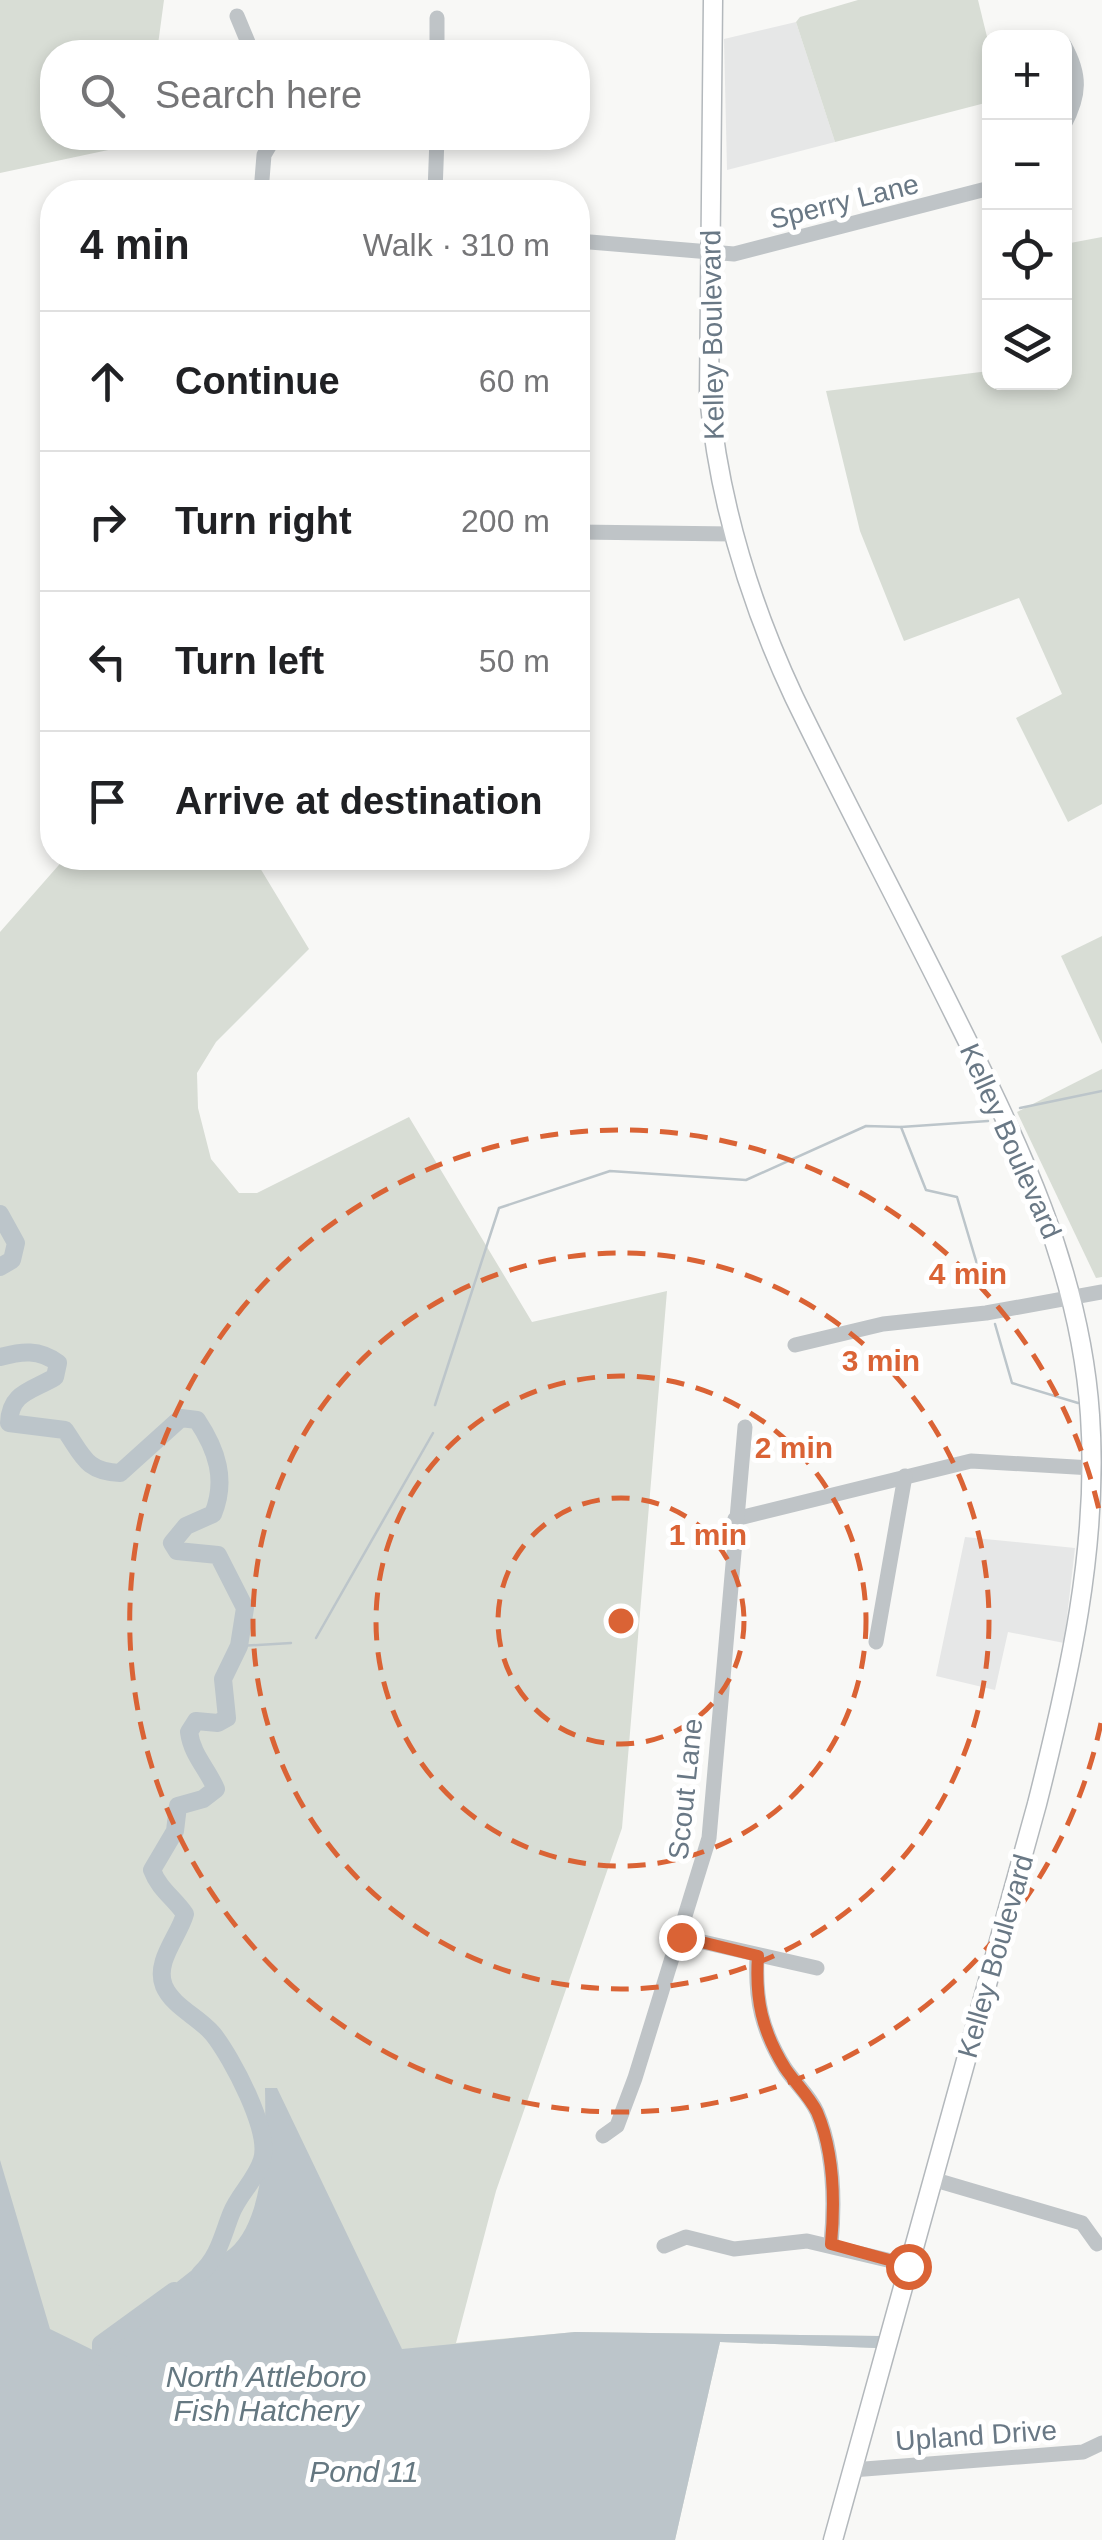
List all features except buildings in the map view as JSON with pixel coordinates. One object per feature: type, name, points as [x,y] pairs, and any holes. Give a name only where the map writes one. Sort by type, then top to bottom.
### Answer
[{"type":"main road","name":"Kelley Boulevard","points":[[713,0],[708,396],[713,444],[732,534],[767,638],[787,682],[1025,1159],[1053,1228],[1072,1296],[1086,1373],[1092,1468],[1082,1588],[1066,1687],[1038,1804],[833,2540]]},
{"type":"street","points":[[237,16],[247,40]]},
{"type":"street","points":[[437,40],[438,18]]},
{"type":"street","points":[[1072,59],[1078,86],[1072,103]]},
{"type":"street","points":[[262,180],[267,150]]},
{"type":"street","points":[[435,180],[436,150]]},
{"type":"street","name":"Sperry Lane","points":[[590,241],[709,255],[748,251],[982,190]]},
{"type":"street","points":[[590,532],[732,534]]},
{"type":"street","points":[[794,1345],[884,1324],[986,1313],[1102,1292]]},
{"type":"street","name":"Scout Lane","points":[[603,2136],[617,2126],[623,2110],[681,1937],[709,1838],[744,1428]]},
{"type":"street","points":[[735,1519],[905,1476],[988,1460],[1092,1468]]},
{"type":"street","points":[[876,1642],[905,1476]]},
{"type":"street","points":[[681,1937],[817,1968]]},
{"type":"street","points":[[758,1956],[756,1990],[763,2028],[815,2108],[827,2138],[833,2202],[831,2244]]},
{"type":"street","points":[[932,2180],[1082,2223],[1097,2244]]},
{"type":"street","points":[[664,2246],[686,2237],[734,2249],[807,2241],[900,2263],[906,2274]]},
{"type":"street","name":"Upland Drive","points":[[852,2470],[1083,2452],[1102,2443]]},
{"type":"shaded area","points":[[0,0],[164,0],[159,40],[40,40],[40,150],[108,150],[0,173]]},
{"type":"shaded area","points":[[858,0],[978,0],[985,30],[982,30],[982,104],[835,142],[796,22],[800,17]]},
{"type":"shaded area","points":[[796,22],[835,142],[727,170],[724,39]]},
{"type":"shaded area","points":[[1102,237],[1102,804],[1068,822],[1016,718],[1062,694],[1019,598],[904,641],[860,531],[826,391],[982,372],[982,390],[1072,390],[1072,243]]},
{"type":"shaded area","points":[[54,870],[261,870],[309,949],[216,1042],[197,1073],[198,1108],[211,1159],[239,1193],[257,1193],[409,1117],[532,1322],[667,1291],[622,1828],[496,2191],[456,2343],[575,2332],[880,2336],[876,2348],[720,2342],[675,2540],[0,2540],[0,932]]},
{"type":"shaded area","points":[[1102,936],[1102,1044],[1061,956]]},
{"type":"shaded area","points":[[1102,1069],[1102,1277],[1096,1278],[1017,1112]]},
{"type":"shaded area","points":[[965,1537],[1075,1548],[1064,1643],[1008,1632],[995,1690],[936,1676]]},
{"type":"water","name":"North Attleboro Fish Hatchery","points":[[265,2088],[277,2088],[402,2349],[575,2332],[880,2336],[876,2348],[720,2342],[675,2540],[0,2540],[0,2160],[50,2329],[101,2354],[109,2341],[167,2290],[203,2262],[227,2251],[242,2235],[251,2217],[261,2173]]},
{"type":"waterway","points":[[1020,1108],[1102,1091]]},
{"type":"waterway","points":[[901,1127],[988,1121]]},
{"type":"waterway","points":[[435,1405],[499,1208],[610,1171],[746,1180],[866,1126],[901,1127],[926,1190],[957,1197],[985,1291]]},
{"type":"waterway","points":[[0,1214],[16,1243],[12,1260],[0,1267]]},
{"type":"waterway","points":[[995,1324],[1012,1383],[1078,1403]]},
{"type":"waterway","points":[[0,1357],[30,1352],[58,1363],[55,1377],[13,1405],[9,1423],[65,1430],[92,1466],[120,1473],[181,1418],[197,1420],[218,1466],[219,1489],[213,1514],[186,1526],[172,1543],[177,1551],[218,1555],[245,1608],[239,1646],[223,1679],[227,1718],[218,1723],[196,1721],[189,1732],[196,1755],[216,1789],[203,1799],[178,1806],[175,1831],[152,1870],[185,1914],[162,1968],[164,1986],[173,2000],[213,2034],[230,2060],[248,2095],[263,2147],[259,2167],[234,2207],[216,2253],[200,2274]]},
{"type":"waterway","points":[[316,1638],[433,1433]]},
{"type":"waterway","points":[[239,1646],[291,1643]]},
{"type":"waterway","points":[[254,2176],[263,2179]]},
{"type":"waterway","points":[[120,2363],[101,2357],[101,2344],[174,2291]]},
{"type":"route","points":[[681,1937],[758,1956],[756,1990],[763,2028],[815,2108],[827,2138],[833,2202],[831,2244],[900,2263],[906,2274],[908,2266]]},
{"type":"water label","name":"Pond 11","points":[[364,2472]]}]
